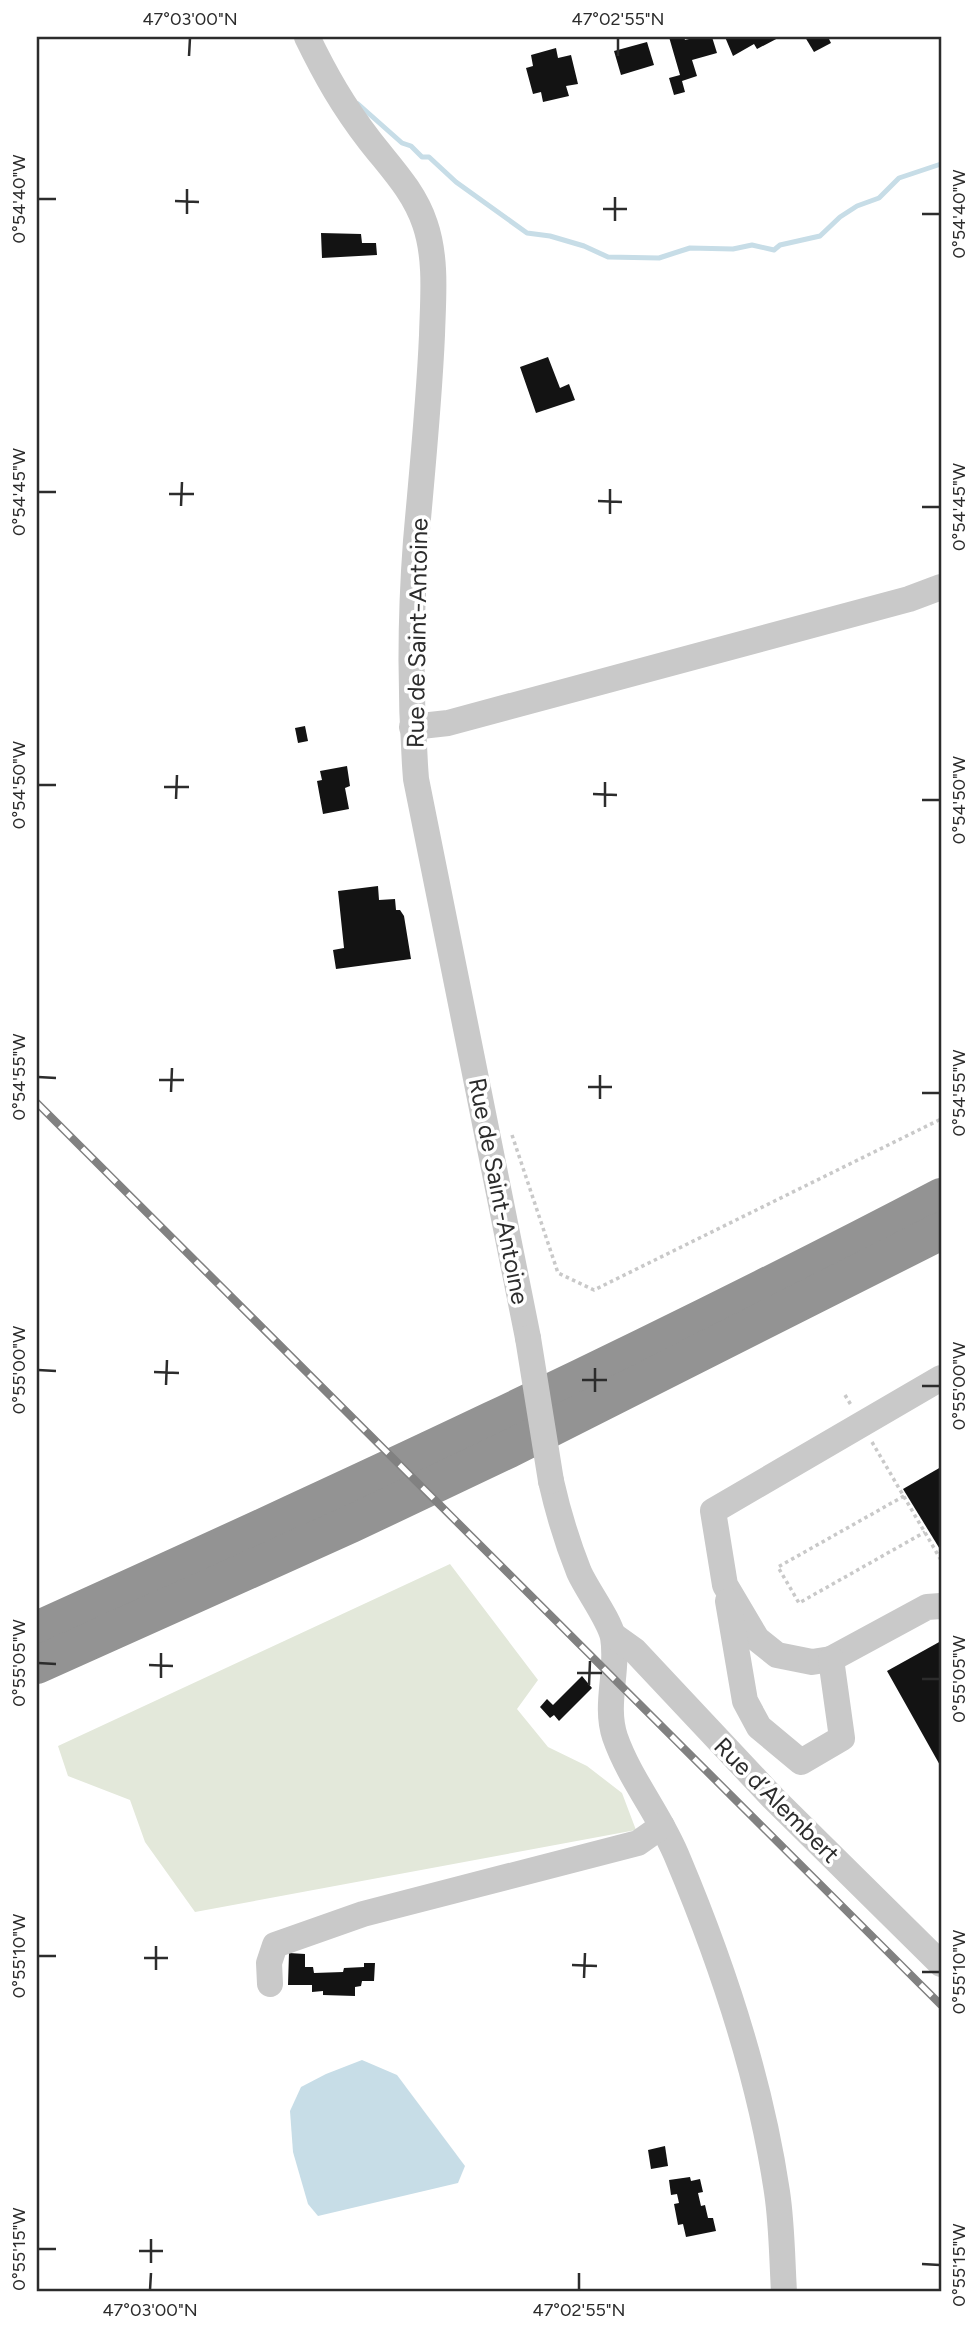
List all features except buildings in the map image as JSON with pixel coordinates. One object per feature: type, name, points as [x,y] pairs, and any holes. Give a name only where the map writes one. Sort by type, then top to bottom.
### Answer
[{"type":"highway","points":[[37,1630],[383,1472],[941,1197]]},
{"type":"highway","points":[[37,1665],[338,1530],[509,1449],[941,1231]]},
{"type":"street","name":"Rue de Saint-Antoine","points":[[307,37],[332,88],[370,141],[406,184],[425,225],[432,265],[433,299],[429,401],[416,546],[411,686],[415,779],[528,1338],[551,1481],[560,1518],[580,1574],[612,1635]]},
{"type":"street","points":[[412,727],[448,723],[909,599],[941,587]]},
{"type":"street","points":[[831,1660],[842,1738],[801,1762],[759,1727],[745,1701],[712,1511],[941,1378]]},
{"type":"street","points":[[725,1585],[757,1639],[777,1655],[812,1662],[831,1660],[927,1607],[941,1606]]},
{"type":"street","points":[[612,1635],[613,1678],[610,1704],[614,1733],[623,1758],[677,1856],[723,1974],[756,2084],[778,2194],[783,2292]]},
{"type":"street","name":"Rue d’Alembert","points":[[612,1635],[634,1650],[773,1798],[941,1964]]},
{"type":"street","points":[[270,1983],[269,1963],[275,1945],[363,1914],[638,1843],[662,1826]]},
{"type":"path","points":[[484,1116],[508,1124],[558,1273],[594,1290],[941,1119]]},
{"type":"path","points":[[845,1395],[941,1560]]},
{"type":"path","points":[[904,1496],[778,1567],[799,1603],[925,1532]]},
{"type":"shaded area","points":[[450,1564],[538,1680],[517,1709],[548,1747],[587,1766],[622,1793],[636,1830],[195,1912],[145,1842],[130,1800],[68,1776],[58,1746]]},
{"type":"water","points":[[362,2060],[397,2075],[465,2166],[458,2183],[318,2216],[308,2204],[293,2152],[290,2111],[301,2087]]},
{"type":"waterway","points":[[358,104],[402,143],[411,146],[422,157],[429,157],[456,182],[527,233],[550,236],[584,246],[608,257],[659,258],[690,248],[733,249],[752,245],[774,250],[780,245],[820,236],[840,217],[857,206],[879,198],[899,178],[941,164]]},
{"type":"railway","points":[[37,1103],[941,2005]]}]
